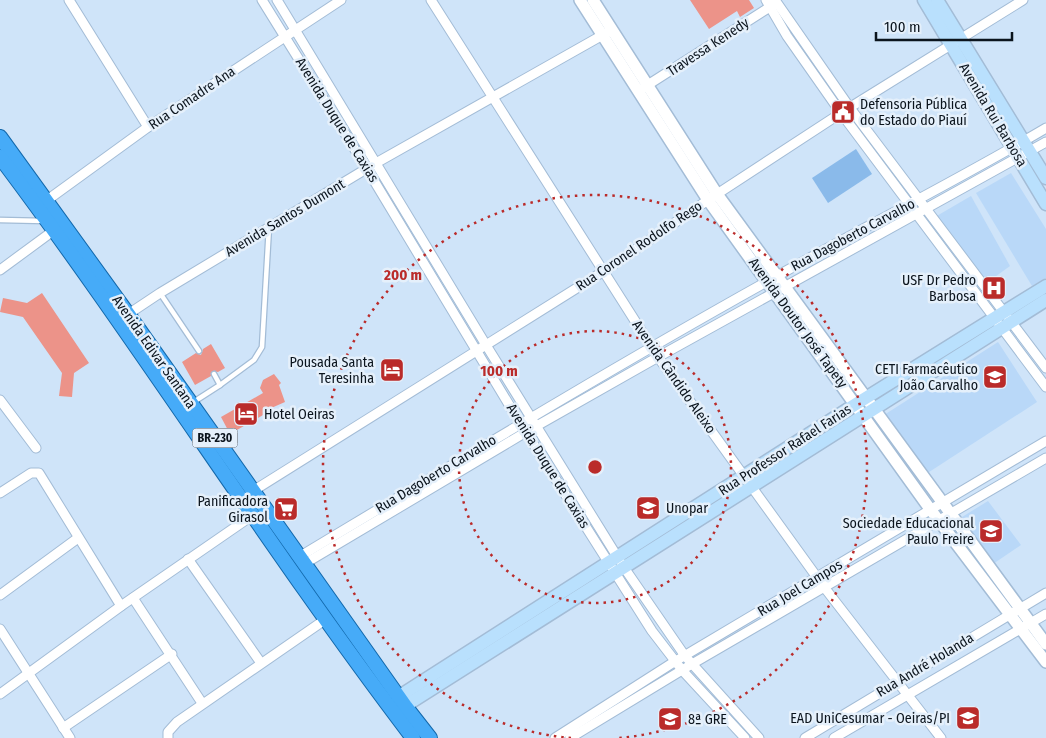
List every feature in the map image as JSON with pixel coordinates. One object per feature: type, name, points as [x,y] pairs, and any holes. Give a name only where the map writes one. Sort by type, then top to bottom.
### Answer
[{"type":"highway","name":"Avenida Edivar Santana","points":[[0,137],[46,201],[68,241],[211,445],[253,515],[413,738]]},
{"type":"highway","name":"Avenida Edivar Santana","points":[[0,157],[50,226],[68,241]]},
{"type":"highway","name":"Avenida Edivar Santana","points":[[123,318],[191,404],[211,445],[253,490],[301,561],[401,701],[430,738]]},
{"type":"main road","name":"Avenida Rui Barbosa","points":[[924,0],[956,42],[1021,150],[1046,204]]},
{"type":"main road","name":"Avenida Rui Barbosa","points":[[937,0],[956,42]]},
{"type":"main road","name":"Avenida Rui Barbosa","points":[[1021,150],[1046,178]]},
{"type":"main road","name":"Rua Professor Rafael Farias","points":[[401,701],[1003,320],[1046,286]]},
{"type":"main road","name":"Rua Professor Rafael Farias","points":[[1003,320],[1046,300]]},
{"type":"street","name":"Avenida Duque de Caxias","points":[[262,0],[367,168],[526,432],[616,564],[685,656],[759,738]]},
{"type":"street","name":"Avenida Duque de Caxias","points":[[277,0],[537,426],[674,662],[745,738]]},
{"type":"street","name":"Rua Comadre Ana","points":[[46,201],[148,127],[341,0]]},
{"type":"street","name":"Avenida Cândido Aleixo","points":[[431,0],[658,357],[824,587],[941,738]]},
{"type":"street","name":"Avenida Doutor José Tapety","points":[[580,0],[606,33],[775,291],[941,502],[1015,611]]},
{"type":"street","name":"Avenida Doutor José Tapety","points":[[593,0],[606,33]]},
{"type":"street","name":"Rua Coronel Rodolfo Rego","points":[[253,490],[604,271],[712,197],[841,113],[1024,0]]},
{"type":"street","name":"Travessa Kenedy","points":[[642,89],[772,2]]},
{"type":"street","points":[[772,2],[919,200],[1003,320],[1046,388]]},
{"type":"street","points":[[772,2],[841,113],[909,205],[1003,320],[1046,368]]},
{"type":"street","points":[[71,3],[148,127]]},
{"type":"street","name":"Avenida Santos Dumont","points":[[123,318],[160,293],[367,168],[606,33]]},
{"type":"street","name":"Rua Dagoberto Carvalho","points":[[301,561],[785,285],[926,210],[1021,150],[1046,128]]},
{"type":"street","name":"Rua Dagoberto Carvalho","points":[[301,561],[520,423],[778,275],[919,200],[1021,150],[1046,142]]},
{"type":"street","name":"Avenida Doutor José Tapety","points":[[712,197],[785,285],[930,509],[1026,625],[1046,644]]},
{"type":"street","points":[[0,270],[50,226]]},
{"type":"street","points":[[0,400],[36,448]]},
{"type":"street","name":"Rua Joel Campos","points":[[555,738],[674,662],[1046,441]]},
{"type":"street","name":"Rua Joel Campos","points":[[570,738],[692,664],[1046,458]]},
{"type":"street","points":[[0,493],[31,473],[39,473],[121,606]]},
{"type":"street","points":[[0,694],[121,606],[253,515]]},
{"type":"street","points":[[0,595],[78,538]]},
{"type":"street","points":[[188,559],[261,663]]},
{"type":"street","name":"Rua André Holanda","points":[[805,738],[1046,594]]},
{"type":"street","points":[[134,598],[202,703]]},
{"type":"street","name":"Rua André Holanda","points":[[834,738],[1046,614]]},
{"type":"street","points":[[168,738],[168,732],[172,726],[202,703],[326,619]]},
{"type":"street","name":"Avenida Doutor José Tapety","points":[[1026,625],[1046,662]]},
{"type":"street","points":[[0,629],[70,738]]},
{"type":"street","points":[[63,728],[172,654]]},
{"type":"lane","points":[[0,220],[50,226]]},
{"type":"lane","points":[[191,404],[254,360],[262,347],[270,227]]},
{"type":"lane","points":[[160,293],[199,351]]},
{"type":"lane","points":[[214,374],[220,385]]},
{"type":"shaded area","points":[[856,149],[872,174],[828,203],[812,178]]},
{"type":"shaded area","points":[[1011,173],[1046,229],[1046,278],[1032,286],[976,193]]},
{"type":"shaded area","points":[[971,196],[1010,266],[985,284],[935,217]]},
{"type":"shaded area","points":[[998,342],[1037,402],[923,476],[884,415]]},
{"type":"shaded area","name":"Sociedade Educacional Paulo Freire","points":[[988,501],[1021,545],[993,564],[962,517]]},
{"type":"building","points":[[690,0],[749,0],[754,8],[740,17],[737,11],[709,29]]},
{"type":"building","points":[[42,293],[89,363],[74,373],[72,397],[59,396],[62,373],[23,317],[0,312],[3,298],[27,303]]},
{"type":"building","points":[[211,344],[225,368],[218,372],[212,371],[211,376],[195,385],[182,362],[196,353],[201,355],[203,349]]},
{"type":"building","name":"Hotel Oeiras","points":[[274,374],[281,383],[279,385],[285,402],[269,409],[270,411],[230,434],[221,417],[263,393],[260,388],[263,380]]},
{"type":"place","name":"Defensoria Pública do Estado do Piauí","points":[[843,112]]},
{"type":"place","name":"USF Dr Pedro Barbosa","points":[[994,288]]},
{"type":"place","name":"Pousada Santa Teresinha","points":[[392,370]]},
{"type":"place","name":"CETI Farmacêutico João Carvalho","points":[[995,377]]},
{"type":"place","name":"Hotel Oeiras","points":[[246,414]]},
{"type":"place","name":"Unopar","points":[[648,508]]},
{"type":"place","name":"Panificadora Girasol","points":[[286,509]]},
{"type":"place","name":"Sociedade Educacional Paulo Freire","points":[[991,531]]},
{"type":"place","name":"EAD UniCesumar - Oeiras/PI","points":[[968,718]]},
{"type":"place","name":"8ª GRE","points":[[670,719]]}]
